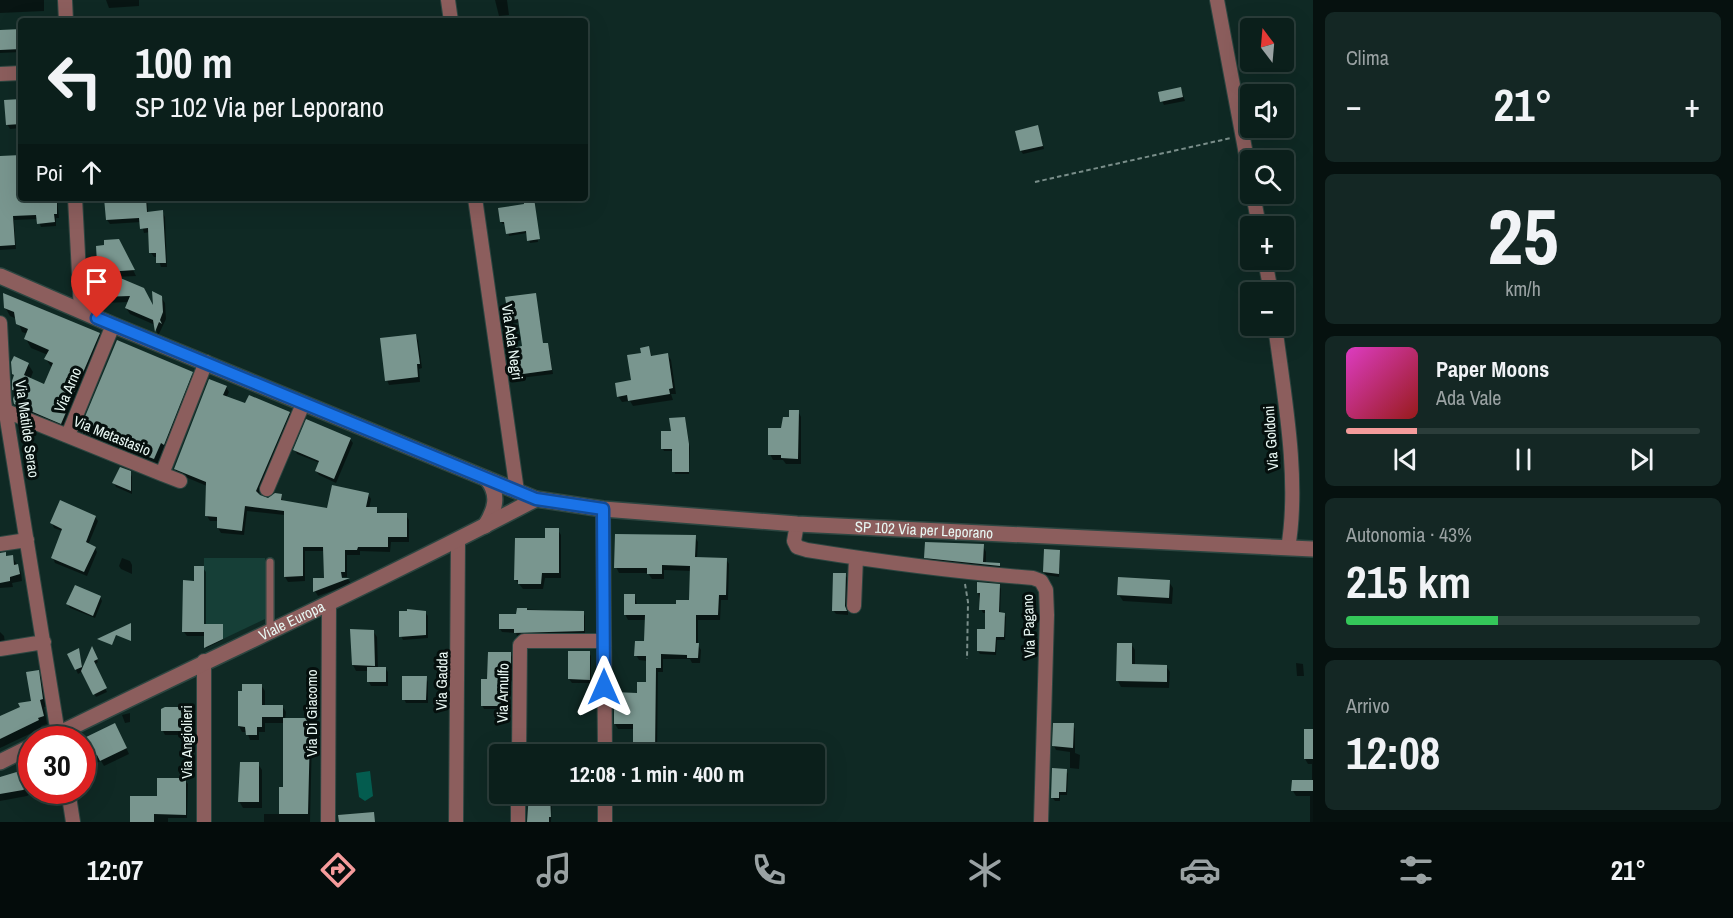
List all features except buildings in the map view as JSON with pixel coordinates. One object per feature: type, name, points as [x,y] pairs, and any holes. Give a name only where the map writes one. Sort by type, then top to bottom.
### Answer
[{"type":"street","points":[[65,0],[66,18]]},
{"type":"street","points":[[448,0],[450,18]]},
{"type":"street","points":[[1217,0],[1240,119]]},
{"type":"street","points":[[0,74],[18,73]]},
{"type":"street","points":[[75,201],[81,310]]},
{"type":"street","name":"Via Ada Negri","points":[[476,201],[517,491]]},
{"type":"street","name":"SP 102 Via per Leporano","points":[[0,276],[536,499],[603,509],[797,524],[1313,549]]},
{"type":"street","name":"Via Matilde Serao","points":[[0,323],[6,411],[44,642],[54,726]]},
{"type":"street","name":"Via Arno","points":[[68,435],[114,325]]},
{"type":"street","name":"Via Goldoni","points":[[1276,336],[1291,456],[1291,530],[1288,548]]},
{"type":"street","name":"Via Metastasio","points":[[6,411],[162,474],[206,362]]},
{"type":"street","points":[[267,489],[303,404]]},
{"type":"street","points":[[162,474],[180,481]]},
{"type":"street","points":[[485,526],[493,513],[495,503],[495,493],[488,479]]},
{"type":"street","name":"Viale Europa","points":[[77,726],[204,661],[329,604],[459,540],[536,499]]},
{"type":"street","points":[[603,509],[605,744]]},
{"type":"street","name":"Via Pagano","points":[[797,524],[794,541],[797,547],[807,550],[962,572],[1033,578],[1041,581],[1046,590],[1047,626],[1041,822]]},
{"type":"street","points":[[0,544],[27,540]]},
{"type":"street","name":"Via Gadda","points":[[456,822],[459,540]]},
{"type":"street","points":[[854,606],[856,558]]},
{"type":"street","name":"Via Di Giacomo","points":[[328,822],[329,604]]},
{"type":"street","name":"Via Arnulfo","points":[[519,744],[520,645],[524,641],[604,641]]},
{"type":"street","points":[[0,649],[44,642]]},
{"type":"street","name":"Via Angiolieri","points":[[204,661],[204,822]]},
{"type":"street","points":[[0,762],[18,753]]},
{"type":"street","points":[[70,804],[73,822]]},
{"type":"street","points":[[518,804],[518,822]]},
{"type":"street","points":[[605,804],[605,822]]},
{"type":"lane","points":[[270,562],[270,631]]},
{"type":"path","points":[[1035,182],[1240,136]]},
{"type":"path","points":[[962,572],[968,602],[967,659]]},
{"type":"shaded area","points":[[204,558],[265,558],[265,619],[204,648]]},
{"type":"shaded area","points":[[370,771],[373,796],[365,801],[359,797],[356,773]]},
{"type":"route","points":[[97,318],[536,499],[603,509],[604,687]]}]
